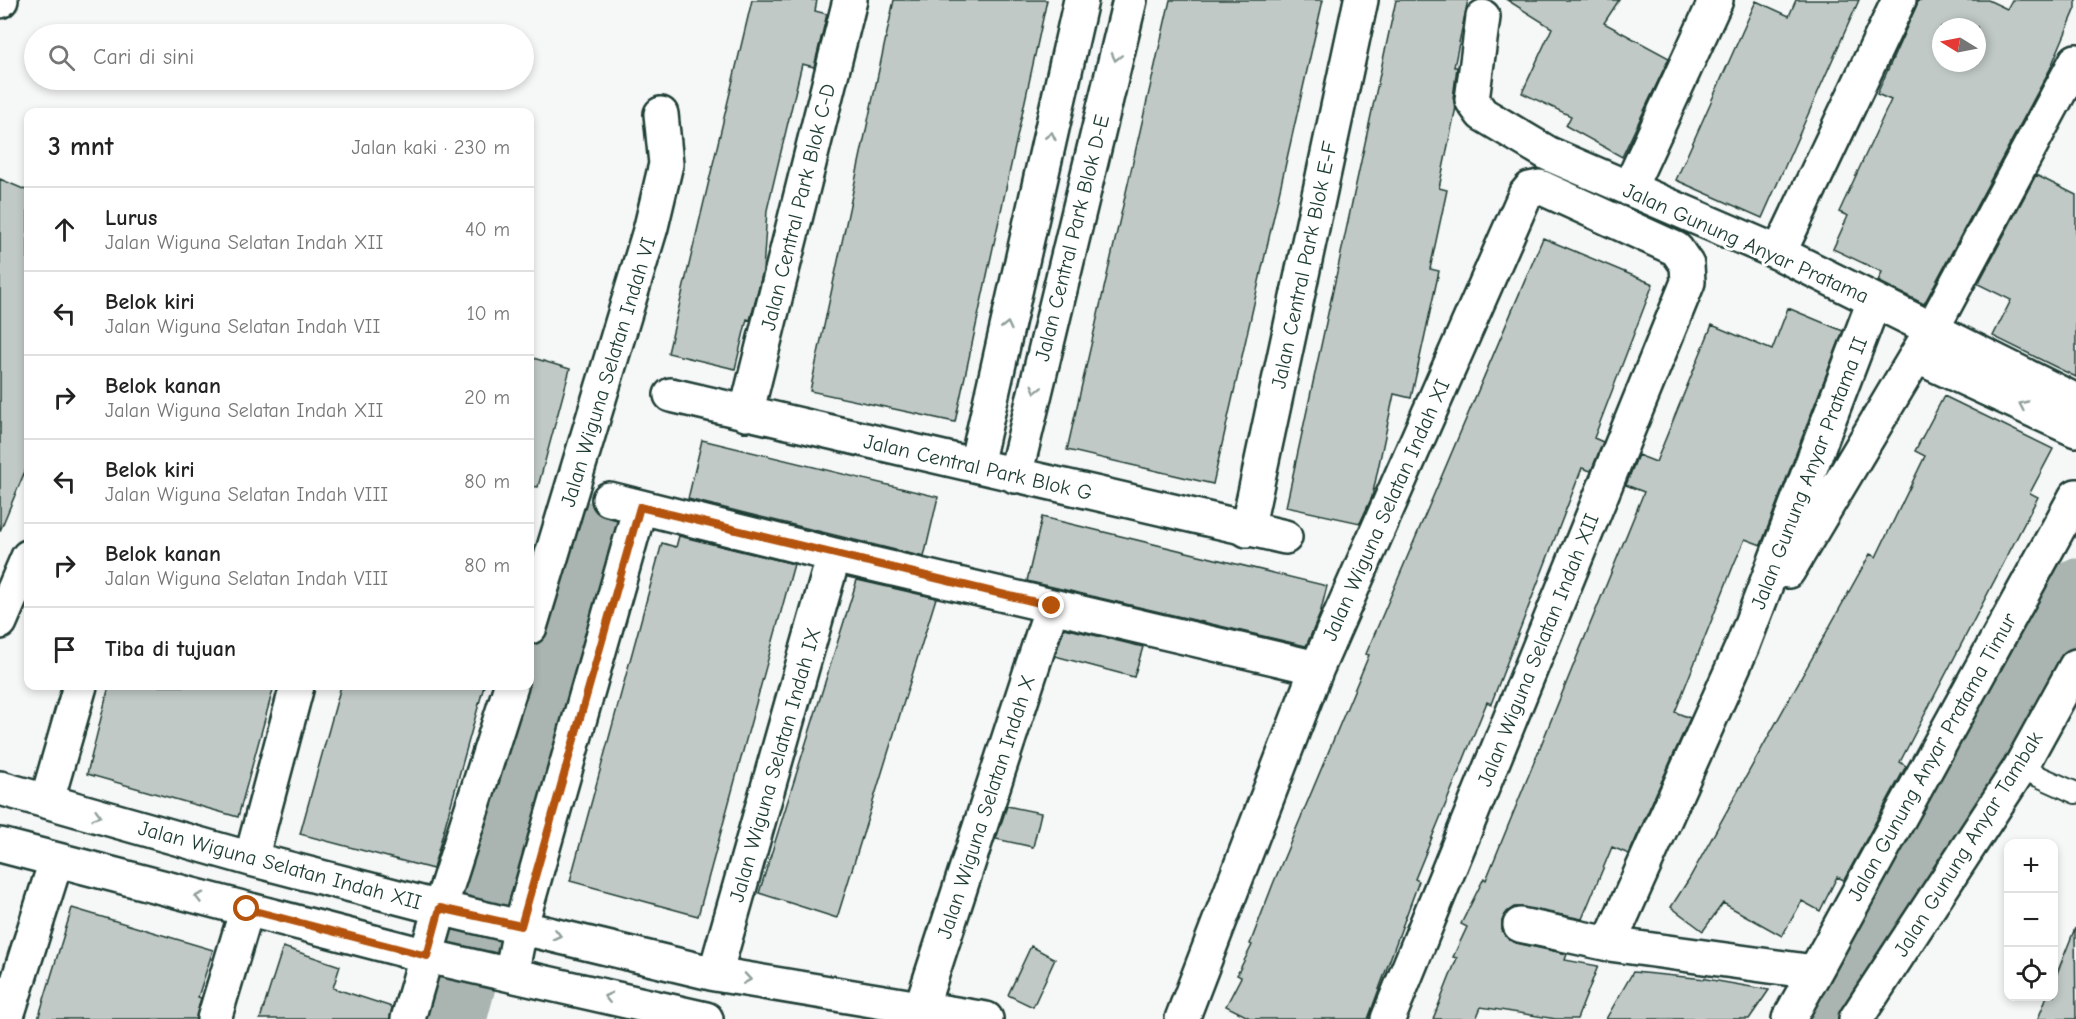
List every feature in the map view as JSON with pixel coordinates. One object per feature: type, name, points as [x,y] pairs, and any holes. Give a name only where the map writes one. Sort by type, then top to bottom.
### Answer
[{"type":"street","name":"Jalan Central Park Blok C-D","points":[[746,414],[850,0]]},
{"type":"street","name":"Jalan Central Park Blok D-E","points":[[976,465],[1081,0]]},
{"type":"street","name":"Jalan Central Park Blok D-E","points":[[1015,476],[1130,0]]},
{"type":"street","name":"Jalan Central Park Blok E-F","points":[[1247,530],[1361,0]]},
{"type":"street","points":[[1629,189],[1716,0]]},
{"type":"street","points":[[1779,253],[1899,0]]},
{"type":"street","name":"Jalan Gunung Anyar Pratama","points":[[1483,17],[1472,100],[1475,108],[1482,114],[1549,154],[1779,253],[1874,301],[1924,344],[2076,430]]},
{"type":"street","name":"Jalan Gunung Anyar Pratama II","points":[[1743,645],[1924,344],[2076,61]]},
{"type":"street","name":"Jalan Wiguna Selatan Indah VI","points":[[534,614],[651,227],[666,164],[661,114]]},
{"type":"street","name":"Jalan Wiguna Selatan Indah XI","points":[[1182,1019],[1317,668],[1525,195],[1530,189],[1540,187],[1676,249],[1687,265],[1688,282]]},
{"type":"street","name":"Jalan Wiguna Selatan Indah XII","points":[[1388,1019],[1688,282]]},
{"type":"street","name":"Jalan Gunung Anyar Pratama II","points":[[1609,944],[1743,645],[1874,301]]},
{"type":"street","name":"Jalan Gunung Anyar Pratama","points":[[1924,344],[2076,401]]},
{"type":"street","name":"Jalan Central Park Blok G","points":[[671,395],[1285,537]]},
{"type":"street","name":"Jalan Gunung Anyar Pratama Timur","points":[[1789,1019],[2076,496]]},
{"type":"street","points":[[501,973],[511,924],[625,503],[834,555],[1317,668]]},
{"type":"street","name":"Jalan Wiguna Selatan Indah IX","points":[[715,974],[834,555]]},
{"type":"street","points":[[0,622],[24,566]]},
{"type":"street","name":"Jalan Wiguna Selatan Indah X","points":[[921,1008],[1052,606]]},
{"type":"street","name":"Jalan Gunung Anyar Tambak","points":[[1856,1019],[2020,768],[2076,666]]},
{"type":"street","points":[[47,800],[79,690]]},
{"type":"street","points":[[251,859],[296,690]]},
{"type":"street","points":[[408,1019],[435,958],[510,690]]},
{"type":"street","name":"Jalan Wiguna Selatan Indah XII","points":[[0,788],[251,859],[715,974],[986,1019]]},
{"type":"street","points":[[0,845],[435,958],[706,1019]]},
{"type":"street","points":[[6,1019],[56,861]]},
{"type":"street","points":[[214,1019],[247,909]]},
{"type":"street","points":[[1520,925],[1609,944],[1814,972]]},
{"type":"lane","points":[[2020,768],[2076,793]]},
{"type":"building","points":[[752,0],[817,0],[815,11],[827,14],[814,67],[802,64],[767,210],[763,271],[750,320],[747,319],[735,369],[668,353]]},
{"type":"building","points":[[894,0],[1047,0],[955,422],[810,391]]},
{"type":"building","points":[[1170,0],[1323,0],[1213,484],[1067,450]]},
{"type":"building","points":[[1396,0],[1468,0],[1454,67],[1457,67],[1453,98],[1456,107],[1439,188],[1447,190],[1430,269],[1439,271],[1411,398],[1394,394],[1372,497],[1360,523],[1286,507]]},
{"type":"building","points":[[1507,0],[1619,0],[1604,23],[1669,58],[1622,157],[1566,126],[1571,116],[1522,93],[1552,28]]},
{"type":"building","points":[[1796,0],[1859,0],[1762,218],[1676,180],[1756,1],[1789,16]]},
{"type":"building","points":[[1919,0],[1988,0],[2007,9],[2012,0],[2076,0],[2076,8],[2050,69],[1924,304],[1878,281],[1882,272],[1833,249],[1848,216],[1839,212],[1891,100],[1877,94]]},
{"type":"building","points":[[2036,175],[2076,195],[2076,377],[1993,336],[2011,300],[1978,284]]},
{"type":"building","points":[[0,179],[24,189],[24,474],[0,531]]},
{"type":"building","points":[[1543,238],[1653,284],[1594,438],[1603,442],[1591,471],[1582,468],[1491,704],[1487,702],[1415,879],[1419,881],[1368,1019],[1252,1019],[1226,1006],[1241,977],[1237,975],[1252,945],[1250,944],[1273,884],[1369,655],[1366,654]]},
{"type":"building","points":[[1788,308],[1843,331],[1761,545],[1745,539],[1734,564],[1675,712],[1690,718],[1629,854],[1612,847],[1582,919],[1514,907],[1507,912],[1502,921],[1502,931],[1508,939],[1516,943],[1567,954],[1565,960],[1598,966],[1577,1019],[1556,1019],[1481,1007],[1476,1019],[1433,1019],[1457,958],[1453,957],[1467,927],[1461,924],[1484,878],[1486,880],[1644,492],[1626,485],[1638,455],[1656,462],[1712,325],[1772,350]]},
{"type":"building","points":[[534,358],[570,369],[538,487],[534,486]]},
{"type":"building","points":[[1944,396],[2053,449],[2030,493],[2038,497],[1900,762],[1906,766],[1844,880],[1837,877],[1820,911],[1802,901],[1782,936],[1723,903],[1703,931],[1671,907],[1689,879],[1870,554],[1876,557],[1925,456],[1915,451]]},
{"type":"building","points":[[702,440],[938,497],[924,557],[688,499]]},
{"type":"building","points":[[1042,517],[1327,586],[1320,614],[1306,646],[1027,581]]},
{"type":"building","points":[[679,536],[794,564],[698,916],[570,881],[662,543],[676,547]]},
{"type":"building","points":[[857,580],[936,598],[837,918],[759,893]]},
{"type":"building","points":[[1064,628],[1143,647],[1134,677],[1055,656]]},
{"type":"building","points":[[108,690],[273,690],[238,817],[87,774]]},
{"type":"building","points":[[340,690],[483,690],[433,869],[300,834]]},
{"type":"building","points":[[1007,806],[1041,813],[1033,847],[996,839]]},
{"type":"building","points":[[72,908],[213,950],[198,997],[201,998],[196,1019],[38,1019]]},
{"type":"building","points":[[2075,928],[2076,1019],[2038,1019],[2045,1001],[2058,1001],[2058,971]]},
{"type":"building","points":[[1031,946],[1055,959],[1033,1007],[1008,995]]},
{"type":"building","points":[[283,947],[340,966],[333,988],[392,1007],[390,1019],[260,1019]]},
{"type":"building","points":[[1633,972],[1706,979],[1769,990],[1749,1019],[1606,1019]]},
{"type":"waterway","points":[[455,1019],[488,894],[596,532]]},
{"type":"waterway","points":[[1831,1019],[1959,810],[2076,590]]},
{"type":"route","points":[[247,909],[427,956],[440,908],[521,926],[640,507],[1052,606]]}]
